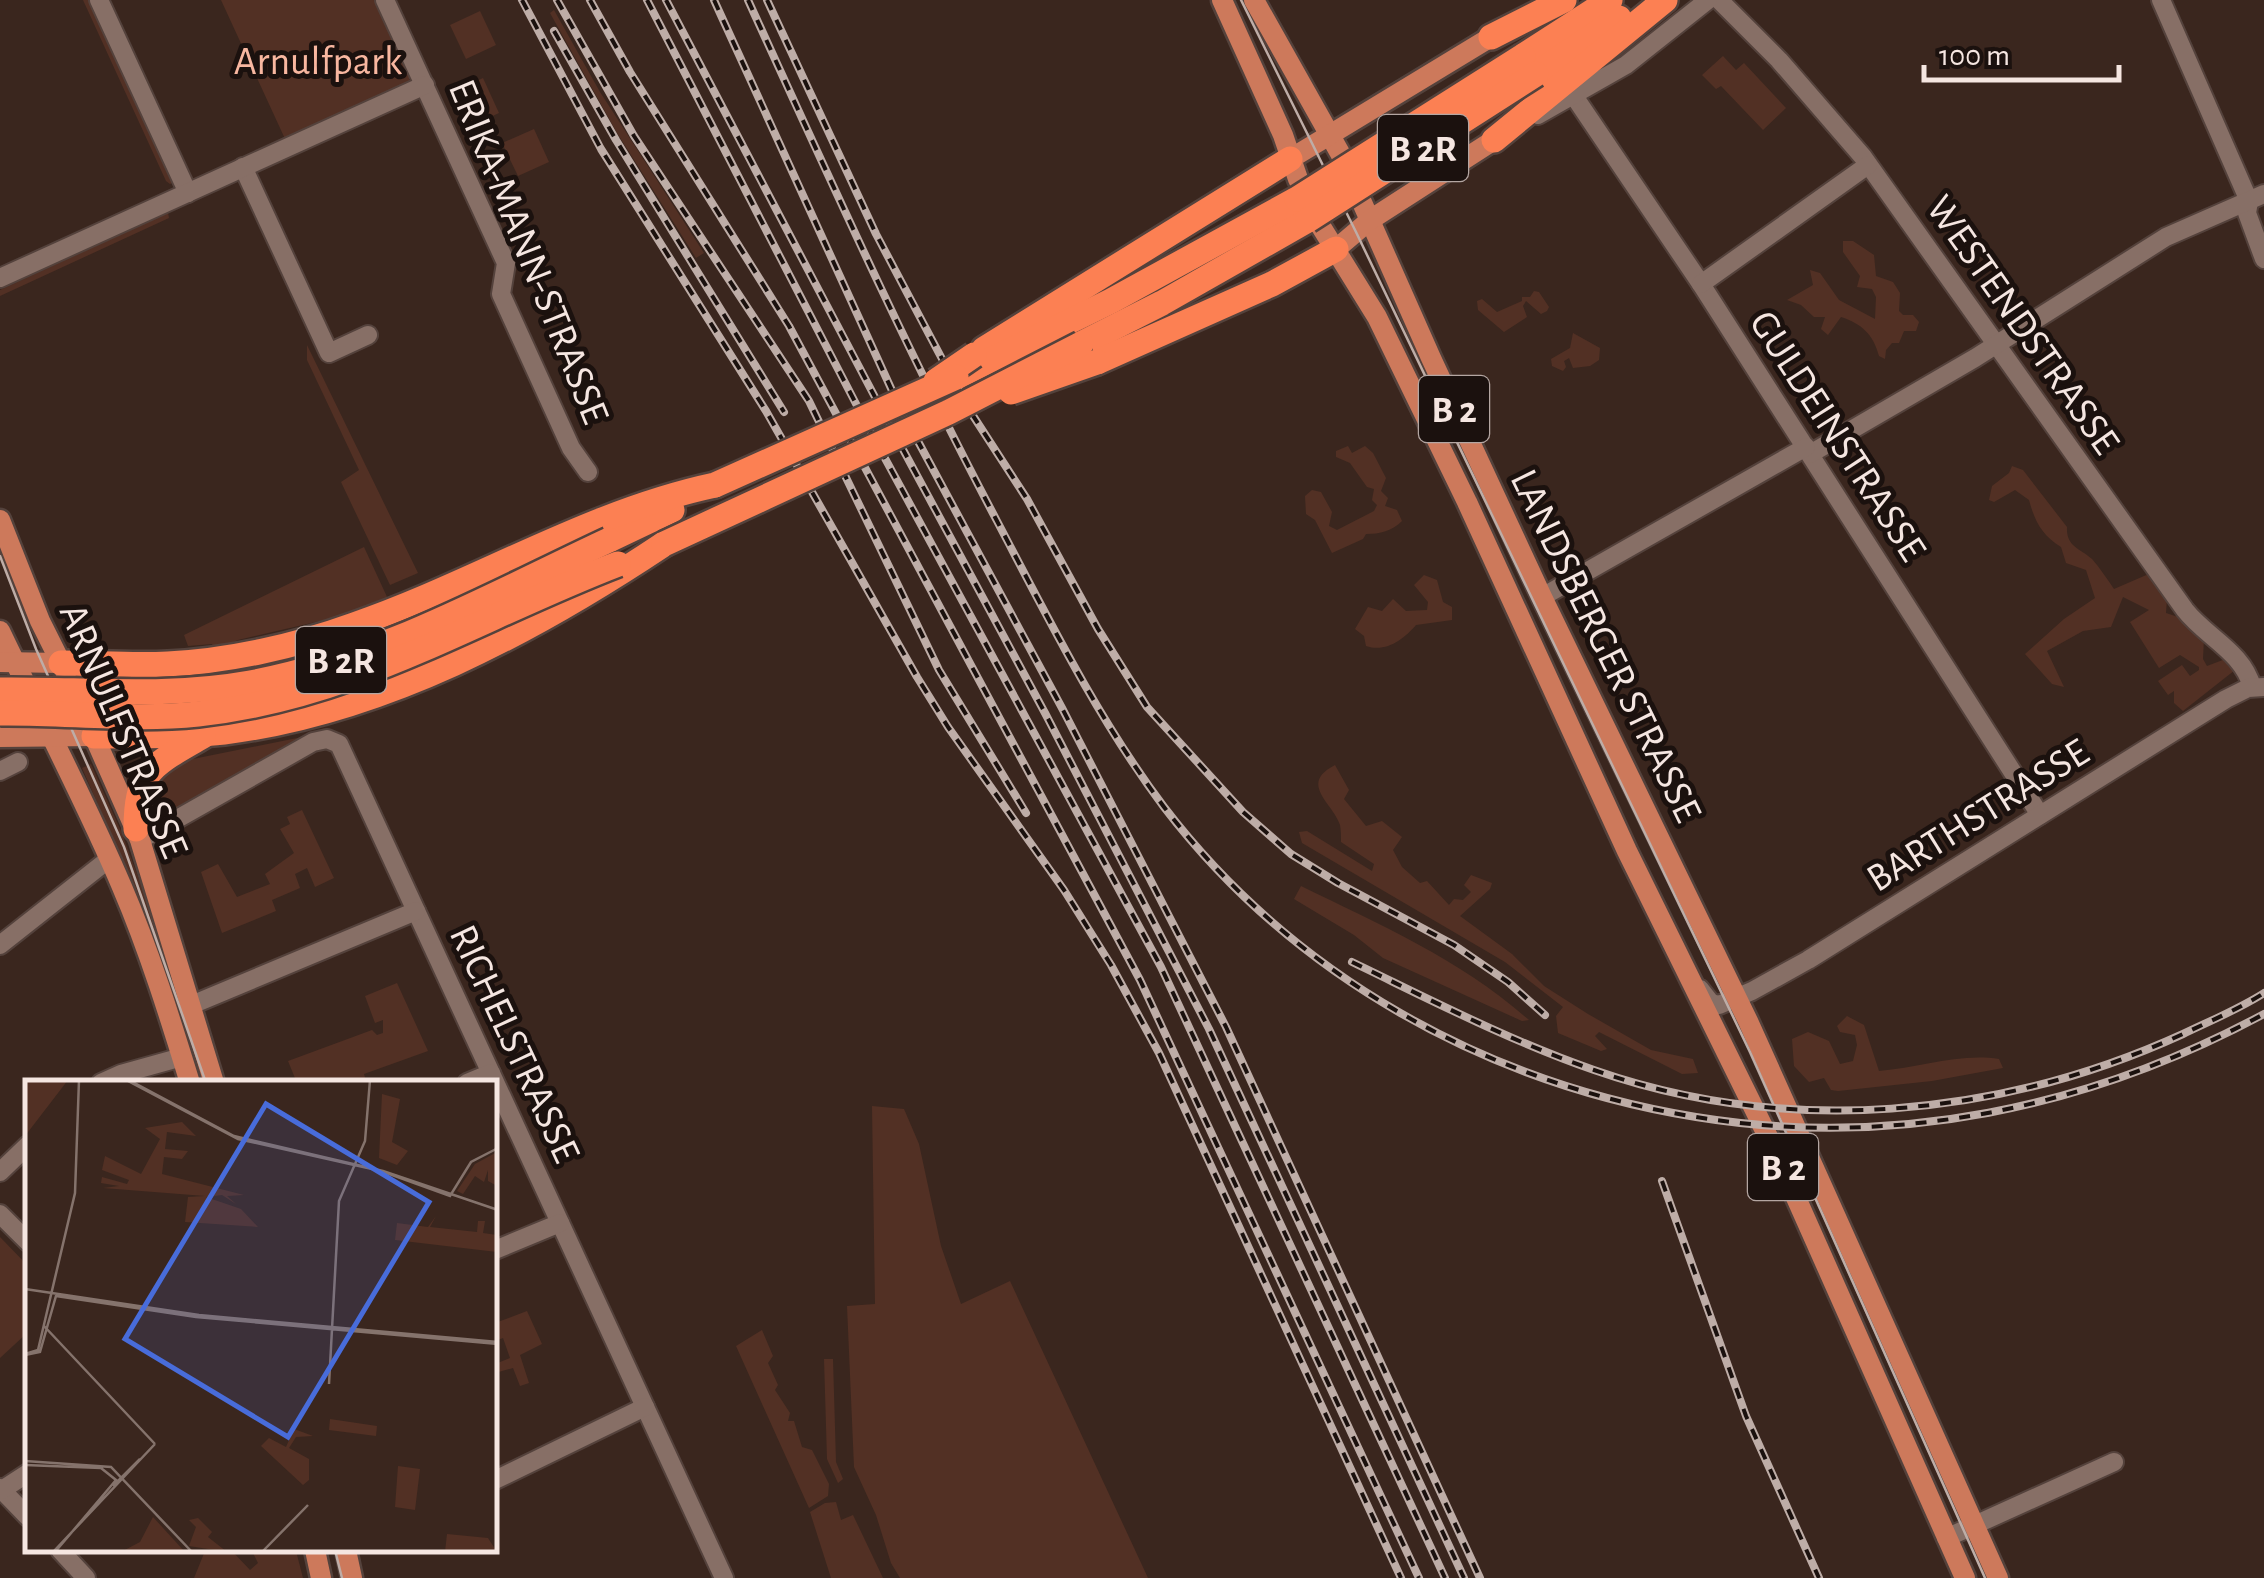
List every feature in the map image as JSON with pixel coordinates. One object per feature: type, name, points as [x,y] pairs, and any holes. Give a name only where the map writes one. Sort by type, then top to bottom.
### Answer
[{"type":"highway","points":[[1491,37],[1564,0]]},
{"type":"highway","name":"B 2R","points":[[0,712],[155,717],[292,698],[388,666],[664,544],[949,412],[1230,266],[1365,185],[1530,65],[1610,0]]},
{"type":"highway","name":"B 2R","points":[[0,690],[148,692],[250,683],[327,665],[378,646],[622,534],[715,484],[1018,348],[1111,301],[1645,0]]},
{"type":"highway","points":[[1494,140],[1665,0]]},
{"type":"highway","points":[[920,392],[1290,158]]},
{"type":"highway","points":[[949,412],[1097,362],[1230,303],[1336,249]]},
{"type":"highway","points":[[61,663],[186,663],[282,646],[392,610],[580,528],[672,494],[715,484]]},
{"type":"highway","points":[[94,736],[208,733],[320,713],[421,676],[545,618],[664,544]]},
{"type":"highway","points":[[138,835],[138,791],[148,773],[208,733]]},
{"type":"main road","name":"LANDSBERGER STRASSE","points":[[1222,0],[1313,210],[1377,317],[1678,958],[1778,1156],[1964,1578]]},
{"type":"main road","name":"LANDSBERGER STRASSE","points":[[1254,0],[1329,135],[1542,597],[1737,998],[1998,1578]]},
{"type":"main road","points":[[1290,158],[1491,37]]},
{"type":"main road","points":[[1336,249],[1370,220],[1494,140]]},
{"type":"main road","name":"ARNULFSTRASSE","points":[[0,520],[44,631],[138,835],[213,1080]]},
{"type":"main road","name":"ARNULFSTRASSE","points":[[0,631],[8,662],[68,767],[123,890],[189,1080]]},
{"type":"main road","points":[[8,662],[61,663]]},
{"type":"main road","points":[[0,737],[94,736]]},
{"type":"main road","points":[[315,1553],[321,1578]]},
{"type":"main road","points":[[347,1553],[352,1578]]},
{"type":"street","points":[[99,0],[188,192]]},
{"type":"street","name":"ERIKA-MANN-STRASSE","points":[[385,0],[506,264],[501,294],[571,448],[588,472]]},
{"type":"street","points":[[1491,37],[1542,0]]},
{"type":"street","points":[[1494,140],[1626,65],[1708,0]]},
{"type":"street","name":"WESTENDSTRASSE","points":[[1719,0],[1779,60],[1868,165],[2190,616],[2239,659],[2258,687]]},
{"type":"street","points":[[2160,0],[2257,198]]},
{"type":"street","points":[[0,278],[424,84]]},
{"type":"street","name":"GULDEINSTRASSE","points":[[1574,96],[1701,284],[2040,816]]},
{"type":"street","points":[[1701,284],[1868,165]]},
{"type":"street","points":[[243,167],[329,353],[368,335]]},
{"type":"street","points":[[2257,198],[2247,213],[2264,259]]},
{"type":"street","points":[[1542,597],[1996,344],[2166,238],[2257,198]]},
{"type":"street","name":"BARTHSTRASSE","points":[[1737,998],[1874,920],[2226,699],[2258,687]]},
{"type":"street","name":"RICHELSTRASSE","points":[[138,835],[313,742],[328,739],[343,749],[494,1080]]},
{"type":"street","points":[[0,771],[18,762]]},
{"type":"street","points":[[0,945],[109,858]]},
{"type":"street","points":[[190,1006],[416,911]]},
{"type":"street","name":"LANDSBERGER STRASSE","points":[[1678,958],[1711,1003],[1719,1005],[1737,998]]},
{"type":"street","points":[[107,1080],[182,1058]]},
{"type":"street","points":[[476,1080],[491,1074]]},
{"type":"street","name":"RICHELSTRASSE","points":[[498,1089],[724,1578]]},
{"type":"street","points":[[0,1172],[25,1149]]},
{"type":"street","points":[[0,1214],[25,1239]]},
{"type":"street","points":[[498,1249],[560,1222]]},
{"type":"street","points":[[498,1479],[645,1407]]},
{"type":"street","points":[[1946,1538],[2114,1462]]},
{"type":"street","points":[[25,1476],[4,1498],[25,1515]]},
{"type":"street","points":[[63,1553],[86,1578]]},
{"type":"green space","points":[[83,0],[89,0],[167,170],[171,169],[176,181],[170,184],[166,181]]},
{"type":"green space","name":"Arnulfpark","points":[[221,0],[379,0],[405,65],[409,64],[409,83],[286,141]]},
{"type":"green space","points":[[554,10],[600,92],[704,253],[696,258],[617,133],[550,13]]},
{"type":"green space","points":[[480,11],[496,45],[466,59],[450,25]]},
{"type":"green space","points":[[1723,56],[1736,70],[1744,63],[1786,108],[1763,130],[1721,86],[1716,89],[1702,75]]},
{"type":"green space","points":[[483,78],[499,113],[469,127],[453,92]]},
{"type":"green space","points":[[534,129],[549,162],[518,176],[502,143]]},
{"type":"green space","points":[[168,213],[169,218],[0,296],[0,290]]},
{"type":"green space","points":[[1843,241],[1853,241],[1874,255],[1876,276],[1893,282],[1900,293],[1899,311],[1913,315],[1919,322],[1916,331],[1904,331],[1899,343],[1892,343],[1885,359],[1879,356],[1866,331],[1855,323],[1841,317],[1828,335],[1821,329],[1825,317],[1814,317],[1801,305],[1787,300],[1813,285],[1810,270],[1820,273],[1839,300],[1875,319],[1876,297],[1872,289],[1857,287],[1860,276],[1843,252]]},
{"type":"green space","points":[[1534,291],[1549,307],[1547,311],[1541,314],[1526,301],[1523,306],[1527,317],[1504,332],[1478,310],[1477,301],[1482,299],[1497,312],[1522,301],[1522,297],[1530,297]]},
{"type":"green space","points":[[1573,333],[1600,348],[1599,360],[1590,366],[1573,368],[1569,358],[1564,361],[1563,371],[1552,366],[1551,359],[1570,348]]},
{"type":"green space","points":[[307,345],[418,573],[390,585],[341,482],[359,470],[307,360]]},
{"type":"green space","points":[[1348,446],[1352,453],[1365,446],[1373,453],[1386,478],[1381,491],[1388,498],[1385,506],[1397,510],[1402,521],[1385,531],[1366,534],[1332,553],[1315,520],[1306,514],[1305,496],[1312,490],[1321,492],[1332,512],[1329,526],[1337,530],[1374,511],[1377,505],[1372,500],[1374,489],[1367,487],[1350,463],[1336,457],[1336,451]]},
{"type":"green space","points":[[2012,466],[2023,470],[2067,527],[2071,543],[2092,559],[2114,589],[2151,573],[2167,598],[2166,613],[2178,617],[2204,638],[2203,659],[2207,666],[2228,658],[2235,670],[2183,711],[2174,703],[2174,691],[2168,695],[2158,681],[2182,665],[2190,676],[2199,667],[2180,655],[2159,668],[2130,622],[2149,610],[2123,597],[2111,627],[2083,631],[2047,651],[2064,687],[2052,684],[2025,654],[2095,598],[2086,570],[2066,563],[2061,547],[2040,527],[2029,500],[2015,490],[1994,502],[1989,500],[1992,486]]},
{"type":"green space","points":[[364,547],[388,599],[333,618],[238,640],[215,650],[212,644],[188,646],[184,635]]},
{"type":"green space","points":[[1424,575],[1437,580],[1443,602],[1452,607],[1452,620],[1416,625],[1387,646],[1366,646],[1364,636],[1355,629],[1368,607],[1382,611],[1393,599],[1406,611],[1427,610],[1428,602],[1414,585]]},
{"type":"green space","points":[[312,735],[160,820],[155,804],[157,786],[183,761]]},
{"type":"green space","points":[[91,764],[121,831],[156,918],[208,1080],[195,1080],[106,836],[111,834],[82,768]]},
{"type":"green space","points":[[1335,765],[1349,790],[1344,799],[1366,826],[1382,821],[1402,837],[1393,850],[1402,867],[1420,883],[1427,881],[1449,905],[1471,892],[1464,885],[1471,875],[1492,883],[1460,916],[1512,954],[1544,986],[1651,1050],[1693,1059],[1698,1073],[1682,1074],[1599,1032],[1595,1036],[1607,1049],[1601,1051],[1558,1033],[1556,1016],[1563,1007],[1505,962],[1302,843],[1299,832],[1307,831],[1372,871],[1374,864],[1341,842],[1340,825],[1318,787],[1324,772]]},
{"type":"green space","points":[[302,810],[334,878],[315,887],[307,868],[295,874],[300,888],[272,900],[276,911],[222,933],[201,872],[218,864],[237,897],[270,884],[265,874],[294,853],[280,829],[290,824],[287,817]]},
{"type":"green space","points":[[1301,886],[1448,962],[1529,1020],[1522,1021],[1383,958],[1354,935],[1294,899]]},
{"type":"green space","points":[[397,983],[428,1051],[364,1074],[366,1080],[296,1080],[288,1061],[372,1030],[377,1035],[383,1033],[383,1020],[375,1023],[365,996]]},
{"type":"green space","points":[[1847,1016],[1864,1025],[1879,1071],[1969,1058],[1999,1059],[2003,1068],[1932,1081],[1838,1091],[1831,1090],[1824,1078],[1809,1082],[1794,1066],[1792,1039],[1808,1032],[1829,1041],[1840,1064],[1853,1061],[1855,1035],[1840,1032],[1837,1026]]},
{"type":"green space","points":[[872,1106],[904,1109],[919,1144],[941,1246],[961,1304],[1010,1281],[1148,1578],[900,1578],[891,1563],[876,1515],[854,1467],[847,1306],[875,1304]]},
{"type":"green space","points":[[0,1237],[25,1263],[25,1335],[0,1358]]},
{"type":"green space","points":[[527,1311],[542,1344],[520,1355],[529,1383],[520,1386],[513,1368],[498,1372],[498,1363],[510,1358],[503,1338],[498,1340],[498,1322]]},
{"type":"green space","points":[[762,1330],[773,1356],[768,1363],[778,1385],[775,1390],[790,1413],[788,1421],[794,1421],[802,1447],[812,1450],[829,1484],[828,1496],[809,1508],[736,1346]]},
{"type":"green space","points":[[824,1359],[833,1359],[836,1462],[843,1479],[838,1483],[827,1459]]},
{"type":"green space","points":[[836,1502],[841,1520],[853,1515],[883,1578],[831,1578],[810,1512],[825,1503]]},
{"type":"green space","points":[[204,1553],[234,1553],[250,1570],[258,1563],[253,1553],[297,1553],[303,1578],[194,1578]]},
{"type":"tram line","points":[[1241,0],[1750,1052],[1985,1578]]},
{"type":"tram line","points":[[0,556],[36,649],[124,847],[205,1080]]},
{"type":"tram line","points":[[336,1553],[342,1578]]},
{"type":"railway","points":[[522,0],[601,149],[766,411],[917,677],[1111,965],[1159,1053],[1401,1578]]},
{"type":"railway","points":[[557,0],[634,136],[809,401],[939,670],[1026,813]]},
{"type":"railway","points":[[590,0],[630,72],[789,326],[1140,980],[1419,1578]]},
{"type":"railway","points":[[647,0],[868,427],[1161,967],[1445,1578]]},
{"type":"railway","points":[[666,0],[1209,1029],[1464,1578]]},
{"type":"railway","points":[[714,0],[900,408],[1062,708],[1226,1027],[1480,1578]]},
{"type":"railway","points":[[748,0],[931,392],[1096,703],[1164,807],[1216,868],[1273,922],[1334,971],[1400,1013],[1470,1049],[1543,1078],[1618,1101],[1696,1117],[1770,1126],[1844,1128],[1989,1113],[2129,1074],[2264,1014]]},
{"type":"railway","points":[[767,0],[876,234],[968,408],[1027,499],[1098,629],[1147,707],[1243,812],[1291,854],[1454,945],[1508,982],[1545,1015]]},
{"type":"railway","points":[[554,31],[616,140],[784,412]]},
{"type":"railway","points":[[1352,962],[1501,1033],[1594,1070],[1667,1091],[1741,1104],[1816,1110],[1892,1109],[1966,1100],[2040,1084],[2113,1062],[2183,1034],[2264,993]]},
{"type":"railway","points":[[1662,1181],[1746,1416],[1819,1578]]}]
